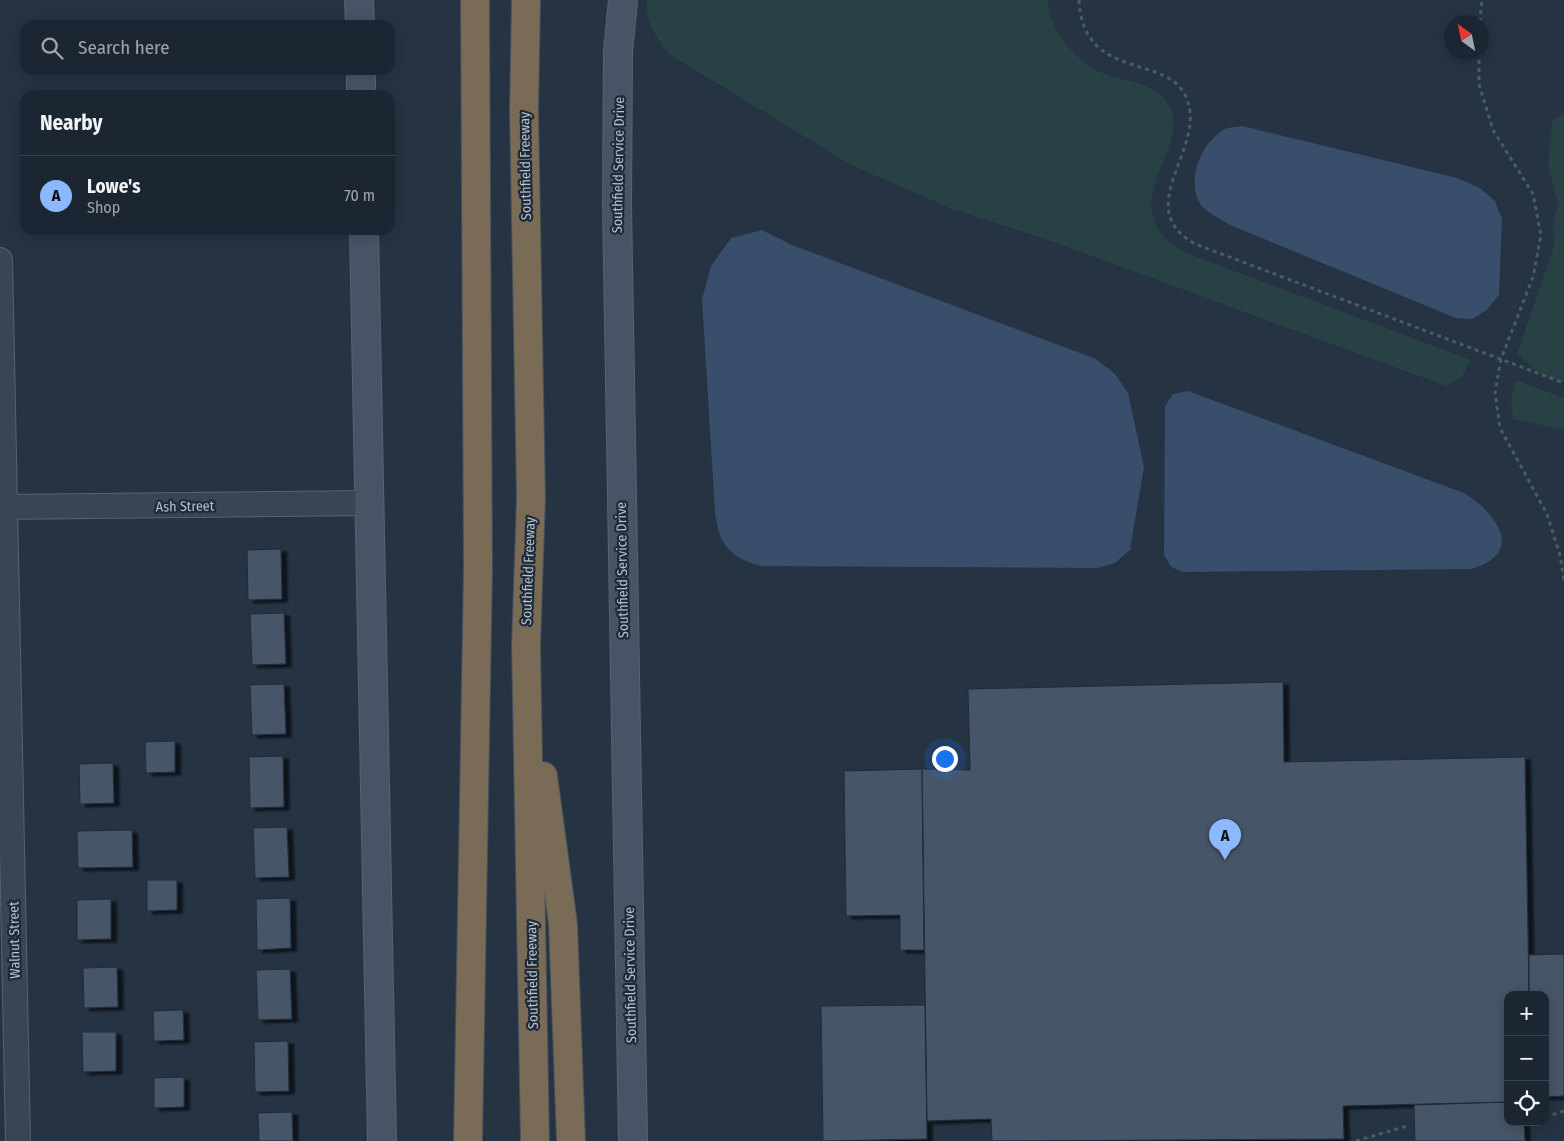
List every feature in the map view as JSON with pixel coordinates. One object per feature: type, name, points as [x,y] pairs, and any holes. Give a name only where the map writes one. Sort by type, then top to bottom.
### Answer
[{"type":"highway","points":[[468,1141],[478,568],[475,0]]},
{"type":"highway","name":"Southfield Freeway","points":[[526,0],[524,110],[531,498],[526,646],[536,1141]]},
{"type":"highway","points":[[526,646],[563,924],[571,1141]]},
{"type":"main road","points":[[359,0],[360,20]]},
{"type":"main road","name":"Southfield Service Drive","points":[[623,0],[618,52],[617,204],[633,1141]]},
{"type":"main road","points":[[361,75],[361,90]]},
{"type":"main road","points":[[364,235],[382,1141]]},
{"type":"street","name":"Walnut Street","points":[[0,260],[2,507],[18,1141]]},
{"type":"street","name":"Ash Street","points":[[2,507],[369,503]]},
{"type":"path","points":[[1079,0],[1085,31],[1101,49],[1120,61],[1169,77],[1186,96],[1192,124],[1166,200],[1171,220],[1181,236],[1195,244],[1564,383]]},
{"type":"path","points":[[1481,15],[1482,0]]},
{"type":"path","points":[[1479,60],[1479,84],[1493,130],[1533,194],[1541,235],[1533,276],[1501,359],[1495,393],[1500,428],[1547,514],[1560,555],[1564,582]]},
{"type":"path","points":[[1549,1116],[1564,1111]]},
{"type":"path","points":[[1356,1141],[1407,1126]]},
{"type":"green space","points":[[647,0],[1048,0],[1049,11],[1058,33],[1083,62],[1102,73],[1145,85],[1159,93],[1165,99],[1173,115],[1173,131],[1169,148],[1155,183],[1152,200],[1153,218],[1163,236],[1184,252],[1471,360],[1461,378],[1446,386],[1048,240],[952,209],[851,165],[667,53],[649,22]]},
{"type":"green space","points":[[1564,113],[1564,383],[1540,374],[1517,354],[1554,246],[1553,223],[1558,204],[1548,165],[1552,121]]},
{"type":"green space","points":[[1516,380],[1564,398],[1564,430],[1513,419],[1511,399]]},
{"type":"water","points":[[1242,126],[1457,178],[1480,188],[1495,201],[1502,219],[1499,295],[1487,310],[1472,319],[1456,318],[1230,225],[1213,215],[1201,206],[1196,193],[1195,183],[1198,162],[1215,136],[1225,129]]},
{"type":"water","points":[[762,230],[792,245],[1096,359],[1115,374],[1128,393],[1144,467],[1130,550],[1115,563],[1097,568],[761,566],[733,554],[719,533],[715,512],[702,299],[711,266],[731,238]]},
{"type":"water","points":[[1188,391],[1464,493],[1487,511],[1495,522],[1502,543],[1498,553],[1488,562],[1471,569],[1183,572],[1171,567],[1164,555],[1165,406],[1173,394]]},
{"type":"building","points":[[281,549],[282,599],[248,600],[247,550]]},
{"type":"building","points":[[284,613],[286,664],[252,665],[250,614]]},
{"type":"building","points":[[1283,682],[1284,762],[1525,757],[1529,991],[1504,991],[1504,1102],[1343,1106],[1344,1139],[992,1141],[991,1119],[927,1121],[922,769],[970,770],[968,689]]},
{"type":"building","points":[[284,684],[286,734],[252,735],[250,685]]},
{"type":"building","points":[[175,741],[175,772],[146,773],[145,742]]},
{"type":"building","points":[[283,756],[284,807],[250,808],[249,757]]},
{"type":"building","points":[[113,763],[114,803],[80,804],[79,764]]},
{"type":"building","points":[[922,769],[924,950],[900,950],[900,915],[846,916],[844,771]]},
{"type":"building","points":[[287,827],[289,877],[255,878],[253,828]]},
{"type":"building","points":[[132,830],[133,867],[78,868],[77,831]]},
{"type":"building","points":[[147,880],[177,880],[177,910],[147,911]]},
{"type":"building","points":[[290,898],[291,948],[257,950],[256,899]]},
{"type":"building","points":[[111,899],[111,939],[77,940],[77,900]]},
{"type":"building","points":[[1564,954],[1564,1096],[1549,1097],[1549,991],[1529,991],[1529,955]]},
{"type":"building","points":[[117,967],[118,1007],[84,1008],[83,968]]},
{"type":"building","points":[[290,969],[292,1019],[258,1020],[256,970]]},
{"type":"building","points":[[925,1005],[927,1139],[823,1141],[821,1006]]},
{"type":"building","points":[[183,1010],[184,1040],[154,1041],[153,1011]]},
{"type":"building","points":[[82,1032],[116,1032],[116,1071],[83,1072]]},
{"type":"building","points":[[288,1041],[289,1091],[255,1092],[254,1042]]},
{"type":"building","points":[[184,1077],[184,1107],[154,1108],[154,1078]]},
{"type":"building","points":[[1504,1102],[1504,1126],[1524,1126],[1525,1141],[1415,1141],[1414,1105]]},
{"type":"building","points":[[292,1112],[293,1141],[259,1141],[258,1113]]},
{"type":"place","name":"Lowe's","points":[[1225,860]]}]
